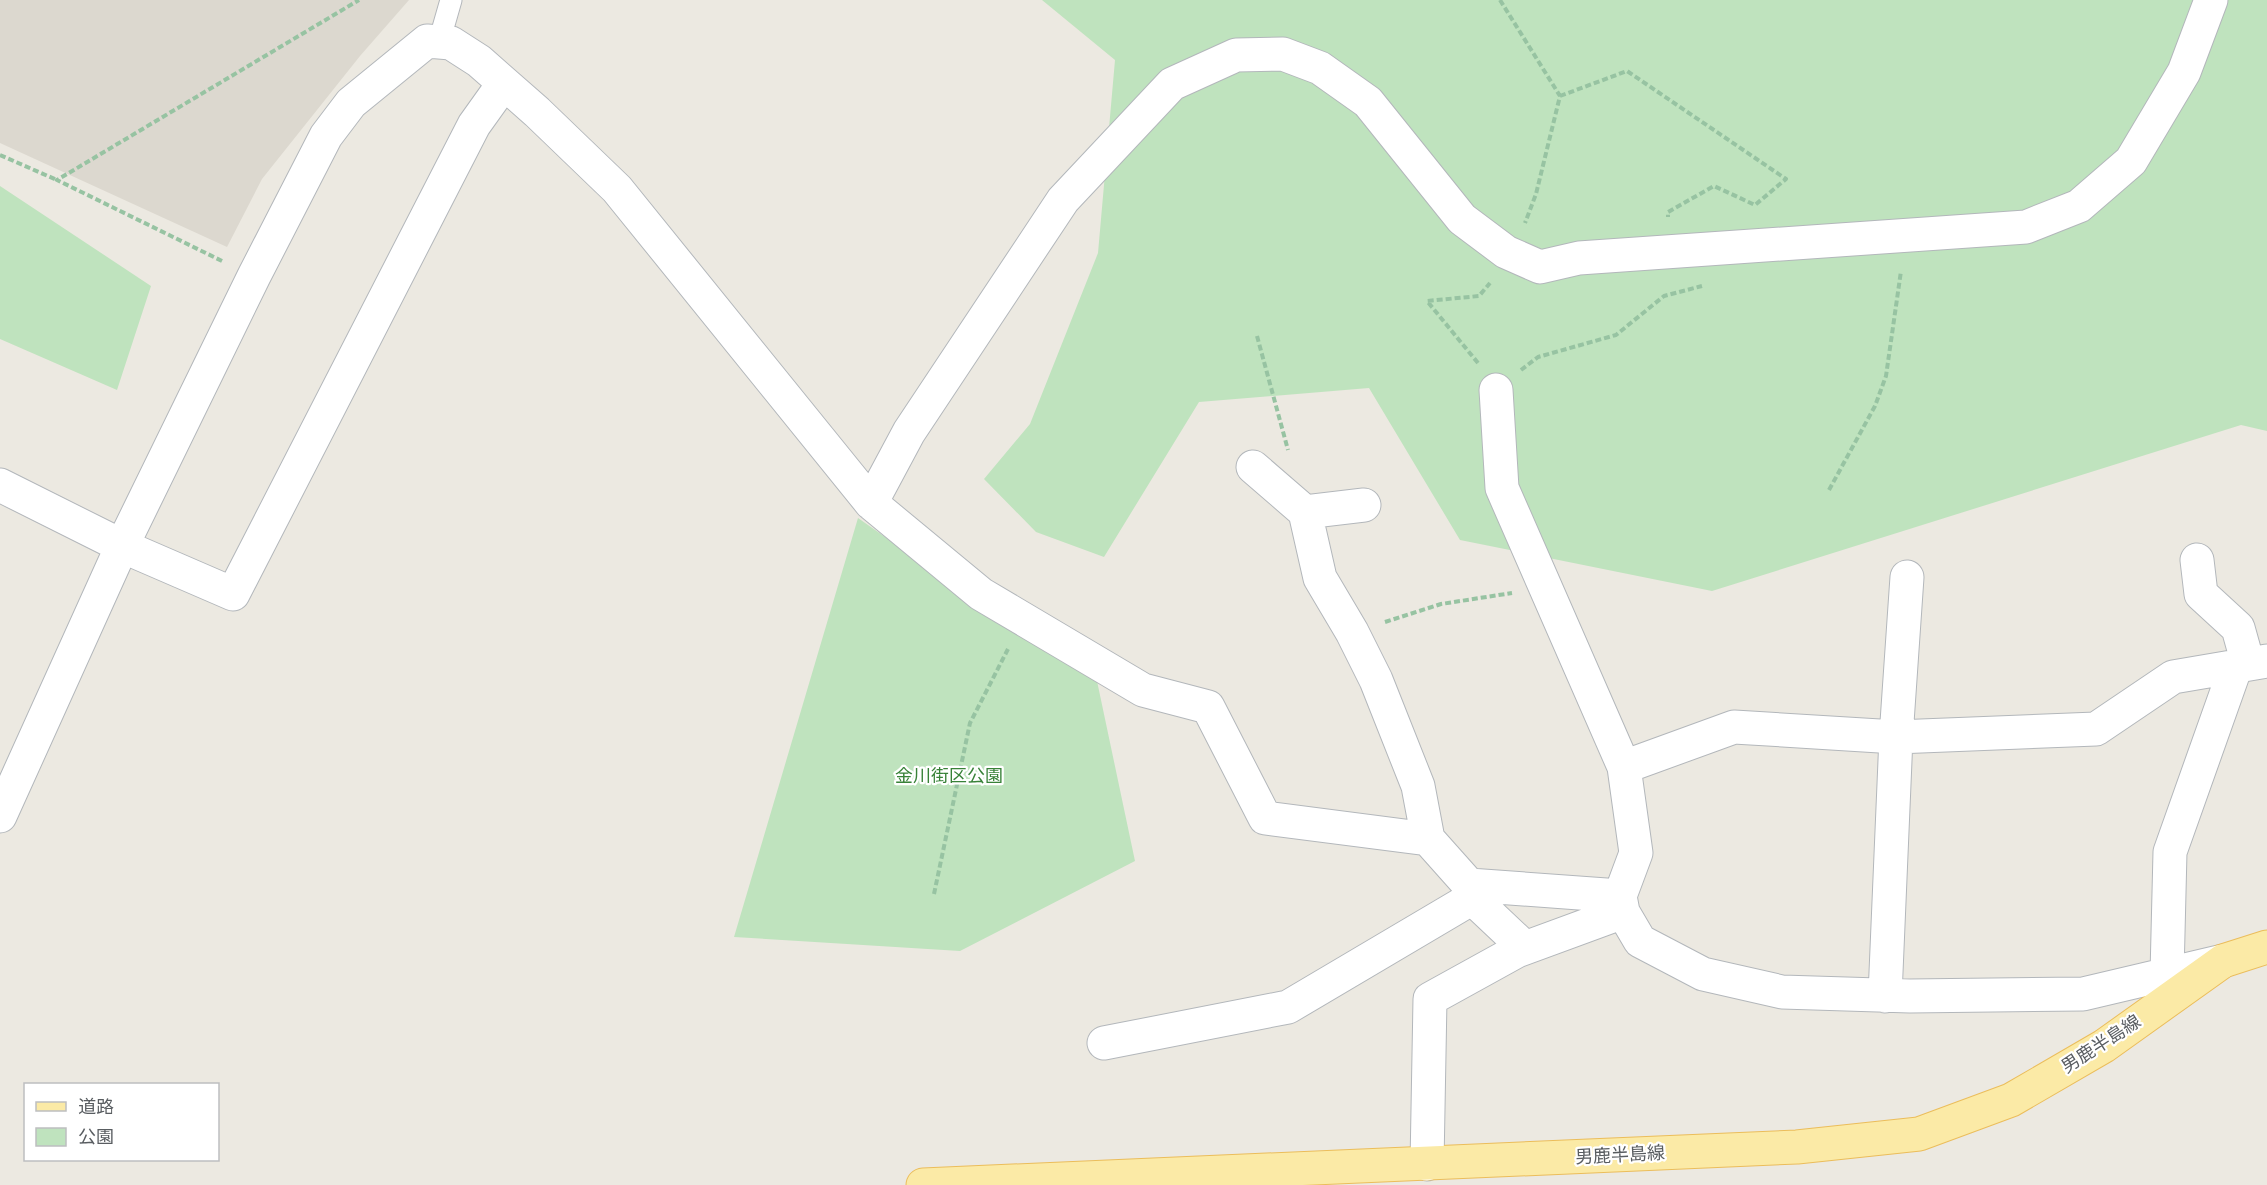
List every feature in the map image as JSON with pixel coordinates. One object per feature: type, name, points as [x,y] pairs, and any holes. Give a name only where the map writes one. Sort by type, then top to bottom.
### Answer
[{"type":"main road","name":"男鹿半島線","points":[[923,1185],[1797,1147],[1919,1134],[2011,1100],[2104,1046],[2223,961],[2267,947]]},
{"type":"street","points":[[871,503],[909,432],[1063,200],[1172,84],[1236,55],[1283,54],[1320,68],[1368,102],[1462,219],[1506,252],[1540,267],[1579,258],[2026,227],[2079,206],[2131,161],[2184,72],[2211,0]]},
{"type":"street","points":[[0,816],[122,546],[254,276],[326,136],[345,111],[394,66],[427,42],[439,42],[451,43],[504,82],[617,189],[871,503],[981,594],[1143,690],[1208,707],[1265,818],[1428,839]]},
{"type":"street","points":[[0,484],[122,546],[233,594],[474,125],[504,82]]},
{"type":"street","points":[[1496,390],[1502,488],[1624,767],[1636,853],[1621,904],[1640,941],[1703,974],[1782,992],[1885,996],[2083,994],[2223,961]]},
{"type":"street","points":[[1253,467],[1305,512],[1320,578],[1352,632],[1376,680],[1418,786],[1428,839],[1469,885],[1482,892],[1621,904]]},
{"type":"street","points":[[1305,512],[1364,505]]},
{"type":"street","points":[[2167,974],[2170,852],[2251,664],[2238,628],[2201,594],[2197,560]]},
{"type":"street","points":[[1885,996],[1896,737],[1907,577]]},
{"type":"street","points":[[1624,767],[1734,727],[1896,737],[2096,729],[2174,677],[2251,664]]},
{"type":"street","points":[[1482,892],[1525,948]]},
{"type":"street","points":[[1104,1043],[1288,1007],[1482,892]]},
{"type":"street","points":[[1426,1164],[1430,999],[1525,948],[1621,904]]},
{"type":"lane","points":[[439,42],[451,0]]},
{"type":"path","points":[[57,180],[359,0]]},
{"type":"path","points":[[1560,96],[1627,71],[1786,179],[1755,205],[1714,186],[1668,212],[1668,252]]},
{"type":"path","points":[[0,155],[57,180],[254,276]]},
{"type":"path","points":[[1828,490],[1875,406],[1886,376],[1906,235]]},
{"type":"path","points":[[1496,390],[1538,357],[1616,335],[1664,296],[1707,285]]},
{"type":"path","points":[[1257,336],[1290,457]]},
{"type":"path","points":[[1352,632],[1441,604],[1545,588]]},
{"type":"path","points":[[934,894],[970,723],[1013,640]]},
{"type":"shaded area","points":[[0,0],[409,0],[360,56],[262,179],[227,247],[0,143]]},
{"type":"green space","points":[[1042,0],[2267,0],[2267,431],[2241,425],[1712,591],[1460,540],[1369,388],[1199,402],[1104,557],[1036,532],[984,479],[1030,424],[1098,253],[1115,60]]},
{"type":"green space","points":[[0,186],[151,286],[117,390],[0,339]]},
{"type":"green space","name":"金川街区公園","points":[[858,518],[1009,624],[1097,681],[1135,861],[960,951],[734,937]]}]
